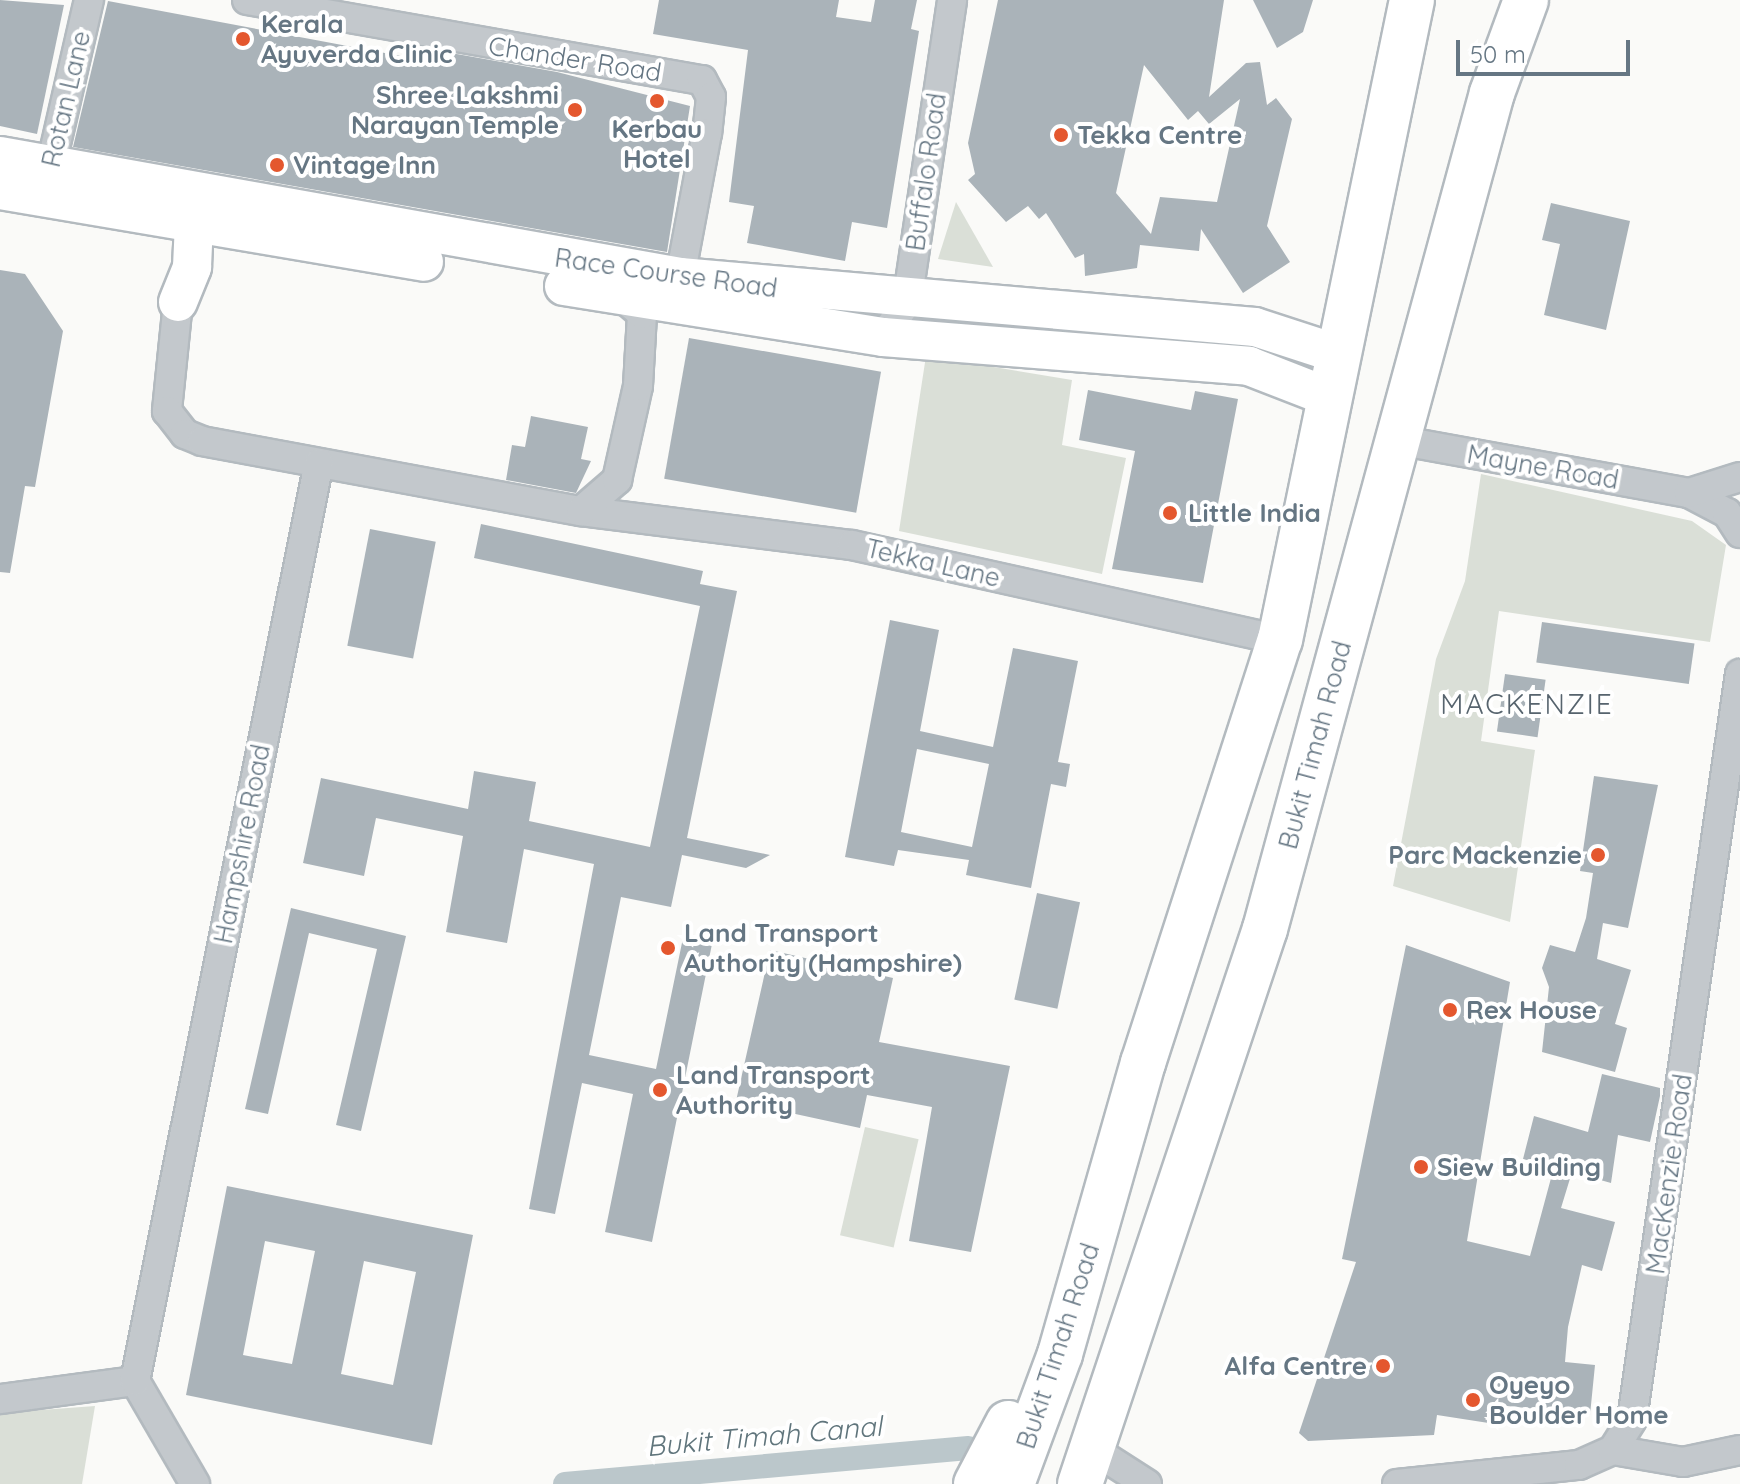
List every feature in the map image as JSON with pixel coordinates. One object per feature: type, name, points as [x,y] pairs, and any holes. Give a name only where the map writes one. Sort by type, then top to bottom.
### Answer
[{"type":"highway","name":"Bukit Timah Road","points":[[1012,1484],[1060,1354],[1135,1091],[1280,640],[1326,396],[1412,0]]},
{"type":"highway","name":"Bukit Timah Road","points":[[1087,1467],[1265,929],[1492,93],[1526,0]]},
{"type":"highway","points":[[976,1484],[1034,1367],[1095,1130],[1135,1091]]},
{"type":"street","name":"Rotan Lane","points":[[47,182],[89,0]]},
{"type":"street","name":"Buffalo Road","points":[[883,337],[907,302],[952,0]]},
{"type":"street","name":"Chander Road","points":[[259,1],[697,78],[710,91],[685,292]]},
{"type":"street","name":"Race Course Road","points":[[0,156],[47,182],[685,292],[883,337],[1117,335],[1255,327],[1335,353]]},
{"type":"street","name":"Race Course Road","points":[[0,190],[47,182]]},
{"type":"street","points":[[178,302],[192,267],[194,223],[180,201],[145,200],[175,262],[178,302],[165,388],[175,425],[202,441],[319,463]]},
{"type":"street","name":"Race Course Road","points":[[194,223],[621,296],[685,292],[907,302],[1117,335],[1249,366],[1326,396]]},
{"type":"street","points":[[192,267],[267,235]]},
{"type":"street","points":[[581,511],[617,480],[638,386],[642,314],[621,296]]},
{"type":"street","name":"Mayne Road","points":[[1397,440],[1689,493],[1727,513],[1740,533]]},
{"type":"street","name":"Tekka Lane","points":[[319,463],[581,511],[852,545],[1280,640]]},
{"type":"street","name":"Hampshire Road","points":[[135,1381],[319,463]]},
{"type":"street","name":"Mayne Road","points":[[1689,493],[1740,477]]},
{"type":"street","name":"MacKenzie Road","points":[[1613,1450],[1632,1419],[1740,674]]},
{"type":"street","points":[[0,1399],[135,1381],[195,1484]]},
{"type":"street","points":[[1397,1484],[1542,1474],[1613,1450],[1683,1462],[1740,1450]]},
{"type":"street","points":[[1087,1467],[1147,1484]]},
{"type":"shaded area","points":[[956,202],[993,267],[938,259]]},
{"type":"shaded area","points":[[926,356],[1072,380],[1062,445],[1126,458],[1102,574],[899,531]]},
{"type":"shaded area","points":[[1481,474],[1692,521],[1726,545],[1710,642],[1499,611],[1481,741],[1535,750],[1510,922],[1393,886],[1436,659],[1465,581]]},
{"type":"shaded area","points":[[865,1127],[919,1139],[894,1248],[840,1235]]},
{"type":"shaded area","points":[[95,1406],[82,1484],[0,1484],[0,1413]]},
{"type":"building","points":[[0,0],[64,5],[37,134],[0,126]]},
{"type":"building","points":[[659,0],[839,0],[836,17],[871,22],[875,0],[917,0],[911,29],[919,31],[887,228],[852,222],[845,261],[747,243],[754,206],[729,202],[748,50],[653,34]]},
{"type":"building","points":[[998,0],[1224,0],[1209,97],[1246,63],[1260,62],[1267,105],[1276,98],[1292,119],[1267,226],[1290,262],[1243,293],[1201,229],[1199,251],[1140,245],[1137,268],[1085,276],[1084,254],[1075,258],[1046,213],[1039,219],[1028,206],[1006,222],[968,180],[975,174],[968,143]],"holes":[[[1144,65],[1188,120],[1198,111],[1209,124],[1240,99],[1217,202],[1160,197],[1151,234],[1116,193]]]},
{"type":"building","points":[[1253,0],[1313,0],[1303,32],[1277,48]]},
{"type":"building","points":[[108,1],[449,65],[451,53],[557,72],[690,106],[667,252],[73,147]]},
{"type":"building","points":[[1551,203],[1630,221],[1606,330],[1544,315],[1560,244],[1542,240]]},
{"type":"building","points":[[0,270],[25,274],[63,331],[35,487],[25,486],[10,573],[0,572]]},
{"type":"building","points":[[689,338],[881,372],[856,513],[664,479]]},
{"type":"building","points":[[1088,390],[1191,410],[1195,391],[1238,399],[1203,583],[1112,569],[1135,451],[1079,440]]},
{"type":"building","points":[[531,416],[588,427],[581,459],[591,461],[576,493],[506,480],[512,445],[525,447]]},
{"type":"building","points":[[481,524],[703,571],[700,584],[737,591],[687,838],[770,855],[746,868],[682,855],[671,907],[621,897],[589,1055],[656,1069],[684,933],[713,939],[652,1242],[605,1232],[633,1094],[582,1083],[555,1214],[529,1209],[594,864],[524,849],[507,943],[446,932],[463,836],[376,818],[364,876],[303,863],[321,778],[468,809],[474,771],[536,782],[529,821],[650,847],[700,606],[474,558]]},
{"type":"building","points":[[370,529],[436,542],[413,659],[347,646]]},
{"type":"building","points":[[890,620],[939,630],[920,731],[993,747],[1013,648],[1078,661],[1058,762],[1070,764],[1066,787],[1051,784],[1031,888],[966,875],[969,860],[898,850],[894,866],[845,857]],"holes":[[[917,749],[989,764],[972,847],[901,832]]]},
{"type":"building","points":[[1542,622],[1695,643],[1689,684],[1536,663]]},
{"type":"building","points":[[1505,674],[1546,680],[1538,737],[1497,731]]},
{"type":"building","points":[[1594,776],[1658,785],[1628,928],[1603,923],[1597,959],[1631,970],[1615,1024],[1627,1028],[1615,1072],[1542,1052],[1549,987],[1542,968],[1550,945],[1575,952],[1586,918],[1593,873],[1580,871]]},
{"type":"building","points":[[1037,893],[1080,902],[1057,1009],[1014,1000]]},
{"type":"building","points":[[291,908],[406,936],[361,1131],[336,1125],[377,949],[309,933],[268,1114],[245,1109]]},
{"type":"building","points":[[1406,945],[1510,982],[1467,1241],[1530,1256],[1554,1167],[1523,1159],[1534,1116],[1588,1132],[1602,1074],[1660,1088],[1660,1096],[1650,1142],[1618,1135],[1611,1183],[1572,1172],[1561,1208],[1615,1222],[1602,1271],[1582,1265],[1568,1327],[1565,1362],[1595,1365],[1590,1415],[1498,1405],[1495,1424],[1437,1415],[1434,1435],[1308,1441],[1299,1433],[1356,1262],[1342,1259]]},
{"type":"building","points":[[770,950],[893,978],[879,1042],[1010,1066],[971,1252],[909,1241],[932,1107],[867,1095],[860,1128],[736,1101]]},
{"type":"building","points":[[227,1186],[473,1235],[432,1445],[186,1395]],"holes":[[[265,1241],[315,1251],[292,1364],[243,1355]],[[364,1261],[416,1272],[393,1385],[341,1374]]]},
{"type":"waterway","name":"Bukit Timah Canal","points":[[565,1484],[968,1448]]},
{"type":"place","name":"Kerala Ayuverda Clinic","points":[[243,39]]},
{"type":"place","name":"Kerbau Hotel","points":[[657,101]]},
{"type":"place","name":"Shree Lakshmi Narayan Temple","points":[[575,110]]},
{"type":"place","name":"Tekka Centre","points":[[1061,135]]},
{"type":"place","name":"Vintage Inn","points":[[277,165]]},
{"type":"place","name":"Little India","points":[[1170,513]]},
{"type":"place","name":"Parc Mackenzie","points":[[1598,855]]},
{"type":"place","name":"Land Transport Authority (Hampshire)","points":[[668,948]]},
{"type":"place","name":"Rex House","points":[[1450,1010]]},
{"type":"place","name":"Land Transport Authority","points":[[660,1090]]},
{"type":"place","name":"Siew Building","points":[[1421,1167]]},
{"type":"place","name":"Alfa Centre","points":[[1383,1366]]},
{"type":"place","name":"Oyeyo Boulder Home","points":[[1473,1400]]},
{"type":"district","name":"MACKENZIE","points":[[1527,704]]}]
